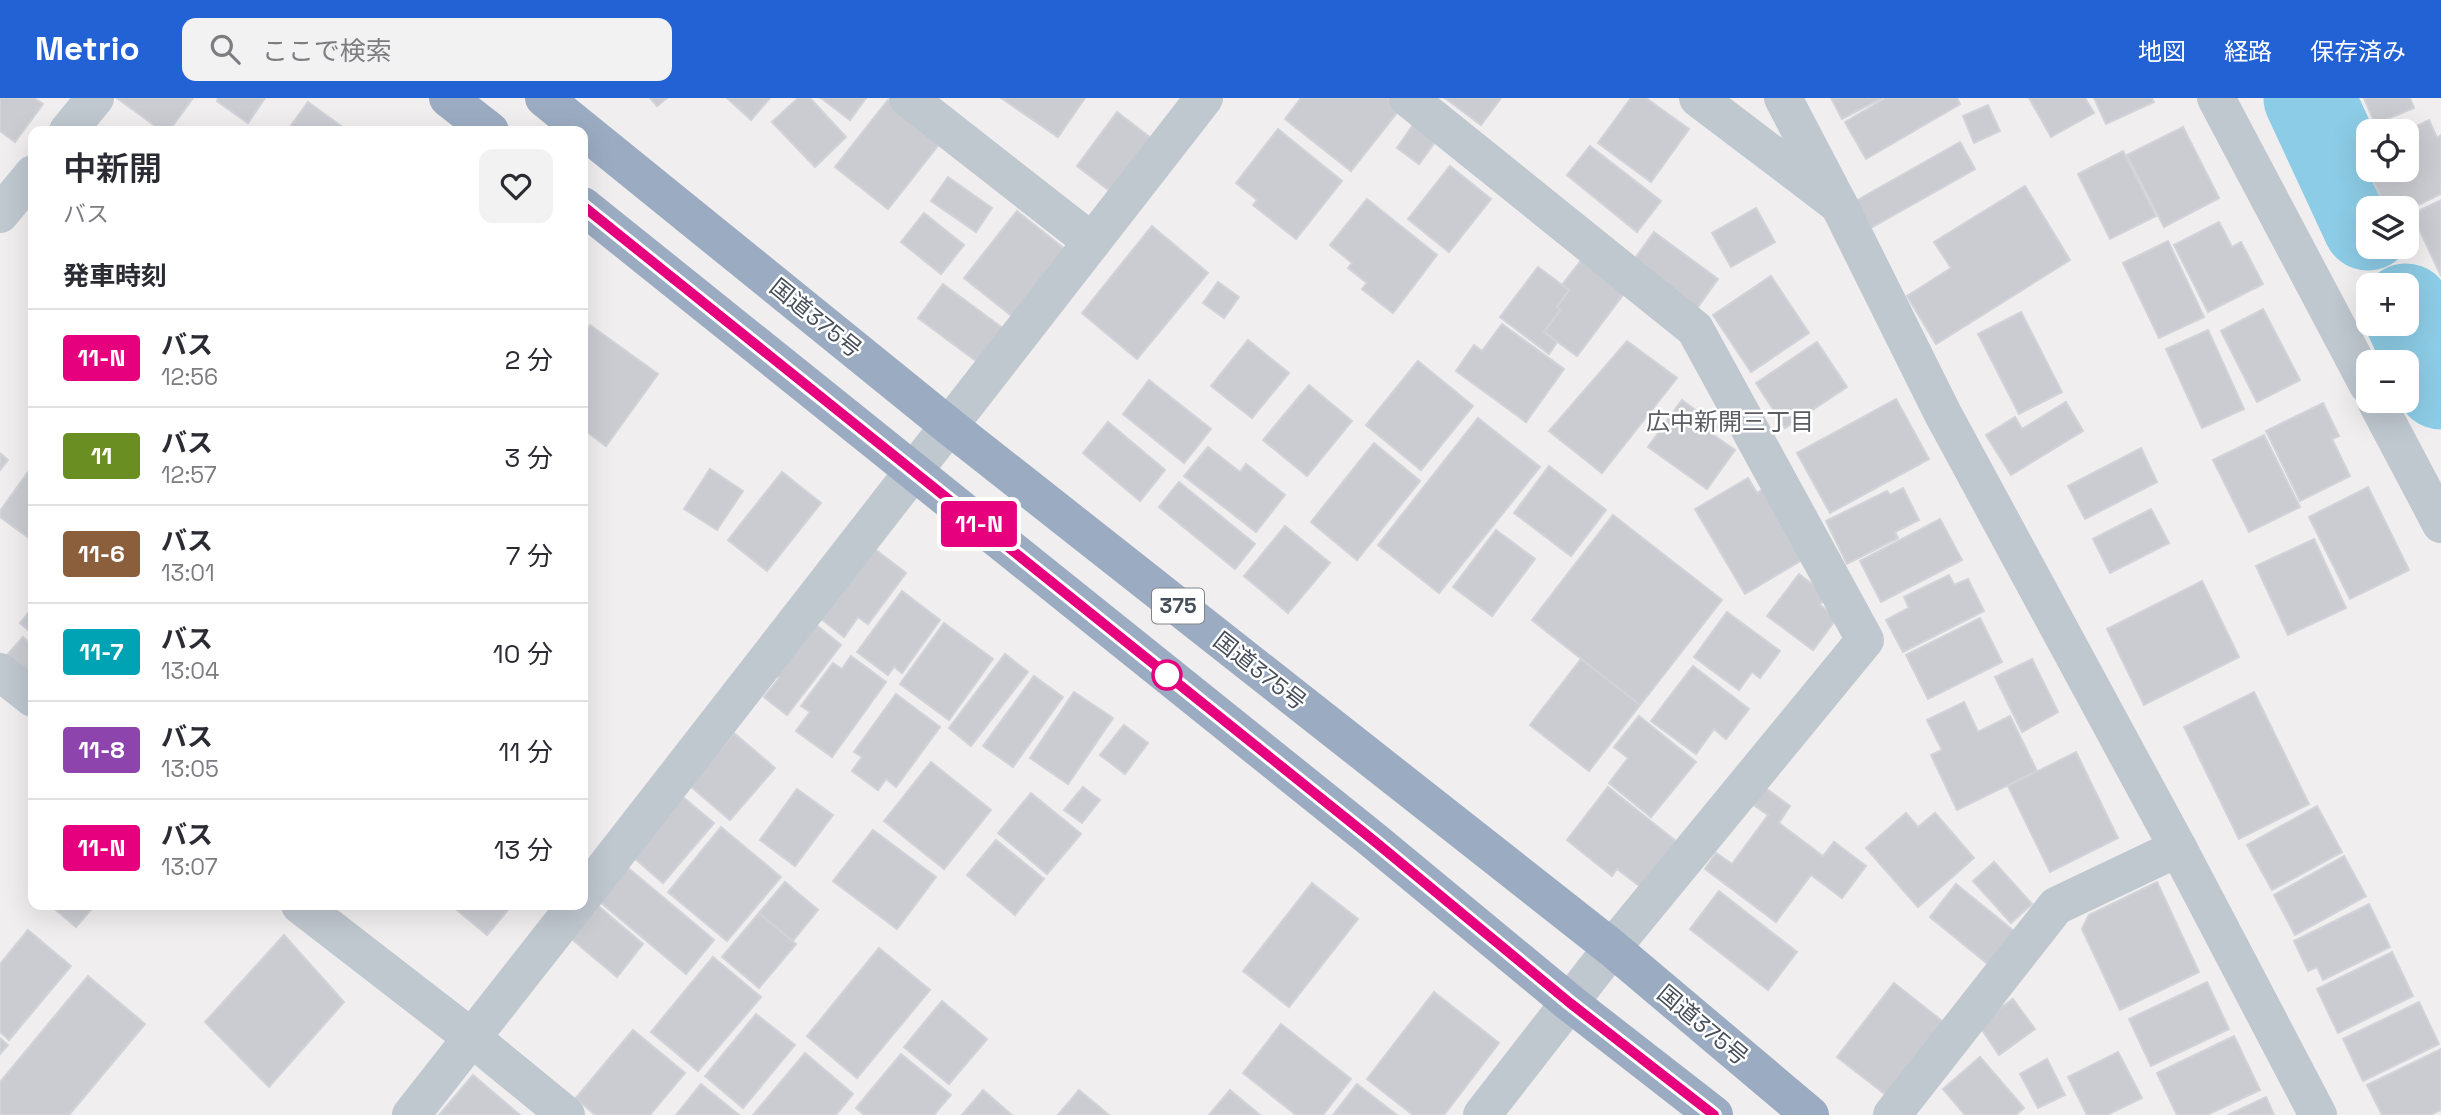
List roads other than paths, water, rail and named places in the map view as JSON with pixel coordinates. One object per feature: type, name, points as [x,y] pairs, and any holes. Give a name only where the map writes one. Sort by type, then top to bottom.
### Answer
[{"type":"highway","points":[[448,98],[484,126]]},
{"type":"highway","name":"国道375号","points":[[544,98],[579,126]]},
{"type":"highway","name":"国道375号","points":[[588,134],[949,426],[1612,948],[1810,1115]]},
{"type":"highway","name":"375","points":[[588,210],[1373,840],[1570,1003],[1714,1115]]},
{"type":"street","points":[[72,126],[96,98]]},
{"type":"street","points":[[908,98],[1092,243]]},
{"type":"street","points":[[588,890],[1205,98]]},
{"type":"street","points":[[1408,98],[1695,330],[1866,640],[1612,948],[1482,1115]]},
{"type":"street","points":[[1698,98],[1839,205]]},
{"type":"street","points":[[1783,98],[1943,414],[2178,848],[2318,1115]]},
{"type":"street","points":[[2216,98],[2356,362]]},
{"type":"street","points":[[0,215],[28,180]]},
{"type":"street","points":[[2382,413],[2441,524]]},
{"type":"street","points":[[0,672],[28,694]]},
{"type":"street","points":[[1892,1115],[2056,906],[2178,848]]},
{"type":"street","points":[[306,910],[472,1038],[566,1115]]},
{"type":"street","points":[[411,1115],[572,910]]},
{"type":"waterway","points":[[2309,98],[2356,199]]},
{"type":"waterway","points":[[2419,336],[2441,384]]},
{"type":"district","name":"広中新開三丁目","points":[[1730,422]]}]
